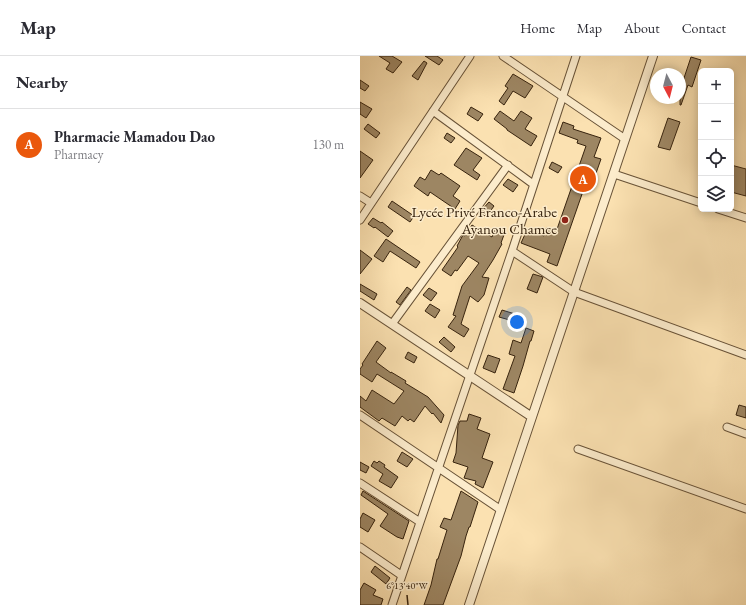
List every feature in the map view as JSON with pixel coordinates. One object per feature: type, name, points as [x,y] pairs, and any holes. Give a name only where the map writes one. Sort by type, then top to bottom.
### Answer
[{"type":"street","points":[[360,220],[470,56]]},
{"type":"street","points":[[503,56],[626,139]]},
{"type":"street","points":[[392,605],[512,251],[576,56]]},
{"type":"street","points":[[469,605],[654,56]]},
{"type":"street","points":[[433,111],[533,184]]},
{"type":"street","points":[[392,324],[508,165]]},
{"type":"street","points":[[614,174],[698,202]]},
{"type":"street","points":[[360,196],[371,203]]},
{"type":"street","points":[[727,212],[746,218]]},
{"type":"street","points":[[512,251],[574,292],[746,355]]},
{"type":"street","points":[[360,303],[532,417]]},
{"type":"street","points":[[360,415],[501,510]]},
{"type":"street","points":[[727,427],[746,434]]},
{"type":"street","points":[[578,450],[746,509]]},
{"type":"street","points":[[360,483],[420,522]]},
{"type":"street","points":[[360,547],[401,575]]},
{"type":"building","points":[[379,56],[392,56],[402,62],[393,73],[386,69],[390,63]]},
{"type":"building","points":[[425,56],[437,56],[443,60],[439,65]]},
{"type":"building","points":[[691,57],[701,60],[692,87],[688,85],[686,91],[686,72]]},
{"type":"building","points":[[424,61],[427,63],[418,80],[412,76]]},
{"type":"building","points":[[513,74],[533,86],[525,98],[513,91],[504,105],[499,101],[508,88],[505,86]]},
{"type":"building","points":[[360,80],[369,86],[365,91],[360,88]]},
{"type":"building","points":[[360,102],[372,109],[366,118],[360,114]]},
{"type":"building","points":[[471,107],[483,114],[478,121],[467,114]]},
{"type":"building","points":[[500,111],[514,121],[521,111],[532,118],[525,129],[537,136],[531,146],[507,130],[494,119]]},
{"type":"building","points":[[668,118],[680,122],[670,150],[658,147]]},
{"type":"building","points":[[563,122],[574,126],[573,129],[601,138],[594,157],[601,159],[595,176],[589,174],[557,266],[547,262],[550,254],[521,243],[527,230],[544,236],[546,228],[556,232],[586,146],[577,143],[578,140],[559,133]]},
{"type":"building","points":[[368,124],[380,133],[376,138],[364,129]]},
{"type":"building","points":[[447,133],[455,138],[451,143],[444,138]]},
{"type":"building","points":[[466,148],[482,158],[473,170],[480,175],[477,180],[454,165]]},
{"type":"building","points":[[360,151],[373,160],[360,178]]},
{"type":"building","points":[[552,162],[562,167],[558,173],[549,168]]},
{"type":"building","points":[[734,166],[746,169],[746,196],[734,193]]},
{"type":"building","points":[[431,170],[439,175],[441,173],[460,186],[453,196],[460,201],[455,209],[430,192],[428,196],[414,186],[420,177],[425,180]]},
{"type":"building","points":[[508,179],[518,185],[513,192],[503,185]]},
{"type":"building","points":[[392,201],[414,216],[410,222],[388,207]]},
{"type":"building","points":[[489,202],[494,206],[486,217],[480,212]]},
{"type":"building","points":[[373,218],[381,223],[382,222],[393,231],[388,237],[375,227],[374,228],[368,224]]},
{"type":"building","points":[[472,225],[492,237],[496,228],[505,232],[501,243],[502,244],[482,277],[489,278],[484,295],[478,302],[470,296],[461,324],[469,329],[464,337],[448,327],[456,316],[453,315],[462,286],[479,263],[468,256],[457,271],[455,270],[451,276],[442,270],[458,247],[457,246],[463,235],[465,236]]},
{"type":"building","points":[[386,239],[420,262],[416,268],[390,251],[383,262],[374,256]]},
{"type":"building","points":[[360,250],[372,259],[360,274]]},
{"type":"building","points":[[533,274],[543,277],[537,293],[527,289]]},
{"type":"building","points":[[360,284],[377,294],[374,300],[360,291]]},
{"type":"building","points":[[407,287],[411,290],[400,305],[396,302]]},
{"type":"building","points":[[429,288],[437,293],[431,301],[423,295]]},
{"type":"building","points":[[430,304],[440,310],[435,318],[425,311]]},
{"type":"building","points":[[502,310],[515,314],[513,321],[499,317]]},
{"type":"building","points":[[526,328],[534,331],[514,393],[503,389],[515,356],[509,354],[513,340],[521,343]]},
{"type":"building","points":[[444,337],[455,347],[451,352],[439,342]]},
{"type":"building","points":[[377,341],[386,348],[376,362],[391,373],[406,381],[405,383],[428,397],[444,415],[441,423],[425,406],[414,422],[410,419],[408,421],[402,416],[395,426],[382,418],[379,421],[360,407],[360,396],[366,401],[372,390],[394,404],[404,391],[377,374],[372,382],[360,374],[362,364]]},
{"type":"building","points":[[408,352],[417,357],[414,363],[405,358]]},
{"type":"building","points":[[488,355],[500,359],[495,373],[483,368]]},
{"type":"building","points":[[739,405],[746,407],[746,418],[736,415]]},
{"type":"building","points":[[469,414],[481,418],[477,429],[490,434],[482,458],[493,462],[483,488],[475,484],[476,481],[464,478],[468,467],[453,462],[456,453],[458,425],[460,421],[467,421]]},
{"type":"building","points":[[402,452],[413,459],[407,467],[397,461]]},
{"type":"building","points":[[374,461],[377,463],[379,461],[385,465],[384,467],[398,477],[391,488],[379,481],[383,474],[371,466]]},
{"type":"building","points":[[360,462],[369,467],[366,473],[360,470]]},
{"type":"building","points":[[363,491],[409,521],[403,539],[397,537],[380,526],[388,514],[361,495]]},
{"type":"building","points":[[461,491],[478,502],[466,536],[461,556],[443,605],[424,605],[447,530],[440,527],[444,518],[451,520]]},
{"type":"building","points":[[363,513],[375,520],[368,532],[360,527],[360,519]]},
{"type":"building","points":[[375,566],[390,578],[386,584],[371,572]]},
{"type":"building","points":[[364,583],[376,590],[373,595],[383,599],[381,605],[360,605],[360,590]]},
{"type":"place","name":"Pharmacie Mamadou Dao","points":[[583,179]]},
{"type":"place","name":"Lycée Privé Franco-Arabe Ayanou Chamce","points":[[565,220]]}]
